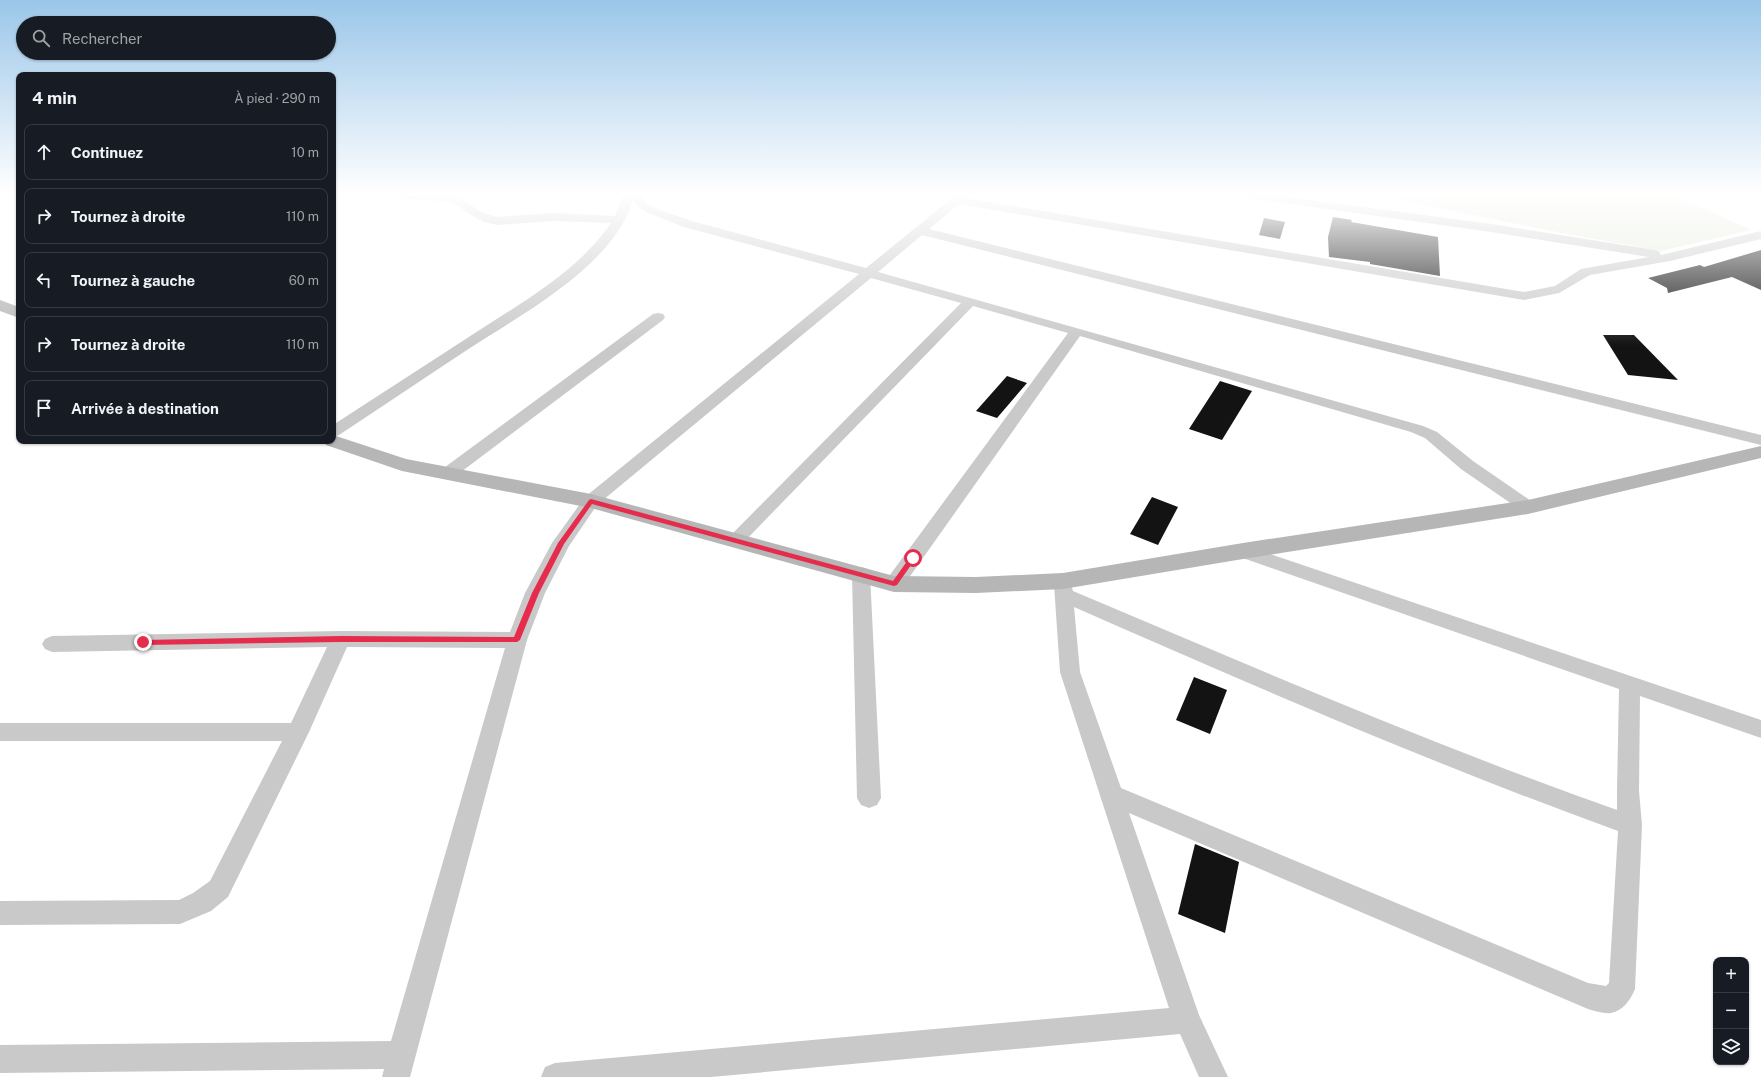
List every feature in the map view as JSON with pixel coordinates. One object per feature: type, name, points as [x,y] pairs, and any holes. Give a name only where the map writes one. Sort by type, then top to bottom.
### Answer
[{"type":"main road","points":[[0,305],[16,312]]},
{"type":"main road","points":[[336,442],[402,465],[591,501],[894,584],[1063,588],[1243,550],[1393,529],[1528,507],[1761,452]]},
{"type":"street","points":[[336,430],[553,288],[579,267],[599,245]]},
{"type":"street","points":[[769,245],[1077,331],[1417,429],[1431,435],[1467,465],[1528,507]]},
{"type":"street","points":[[0,1059],[399,1066],[517,640],[535,593],[561,543],[591,501],[903,245]]},
{"type":"street","points":[[978,245],[1761,440]]},
{"type":"street","points":[[1232,245],[1524,296],[1551,292],[1563,287],[1577,276],[1586,272],[1670,257],[1719,245]]},
{"type":"street","points":[[1598,245],[1670,257]]},
{"type":"street","points":[[735,541],[970,301]]},
{"type":"street","points":[[447,474],[658,317]]},
{"type":"street","points":[[894,584],[1077,331]]},
{"type":"street","points":[[1243,550],[1761,729]]},
{"type":"street","points":[[861,574],[869,798]]},
{"type":"street","points":[[1214,1077],[1187,1020],[1070,672],[1063,588],[1394,735],[1558,800],[1630,826]]},
{"type":"street","points":[[52,644],[341,639],[517,640]]},
{"type":"street","points":[[0,913],[180,912],[202,902],[219,890],[298,732],[341,639]]},
{"type":"street","points":[[1111,795],[1588,996],[1610,1000],[1622,989],[1630,826],[1628,791],[1630,684]]},
{"type":"street","points":[[0,732],[298,732]]},
{"type":"street","points":[[555,1077],[619,1074],[1187,1020]]},
{"type":"green space","points":[[1630,245],[1686,245],[1661,251]]},
{"type":"building","points":[[1328,245],[1438,245],[1440,276],[1370,264],[1370,262],[1329,257]]},
{"type":"building","points":[[1761,250],[1761,290],[1732,277],[1668,293],[1667,288],[1648,278],[1700,265],[1704,267]]},
{"type":"building","points":[[1603,335],[1634,335],[1678,380],[1628,375]]},
{"type":"building","points":[[1007,376],[1027,383],[997,418],[976,411]]},
{"type":"building","points":[[1220,381],[1252,391],[1222,440],[1189,429]]},
{"type":"building","points":[[1152,497],[1178,507],[1158,545],[1130,534]]},
{"type":"building","points":[[1194,677],[1227,690],[1210,734],[1176,720]]},
{"type":"building","points":[[1195,844],[1239,862],[1225,933],[1178,914]]},
{"type":"route","points":[[143,642],[341,639],[517,640],[535,593],[561,543],[591,501],[894,584],[913,558]]}]
